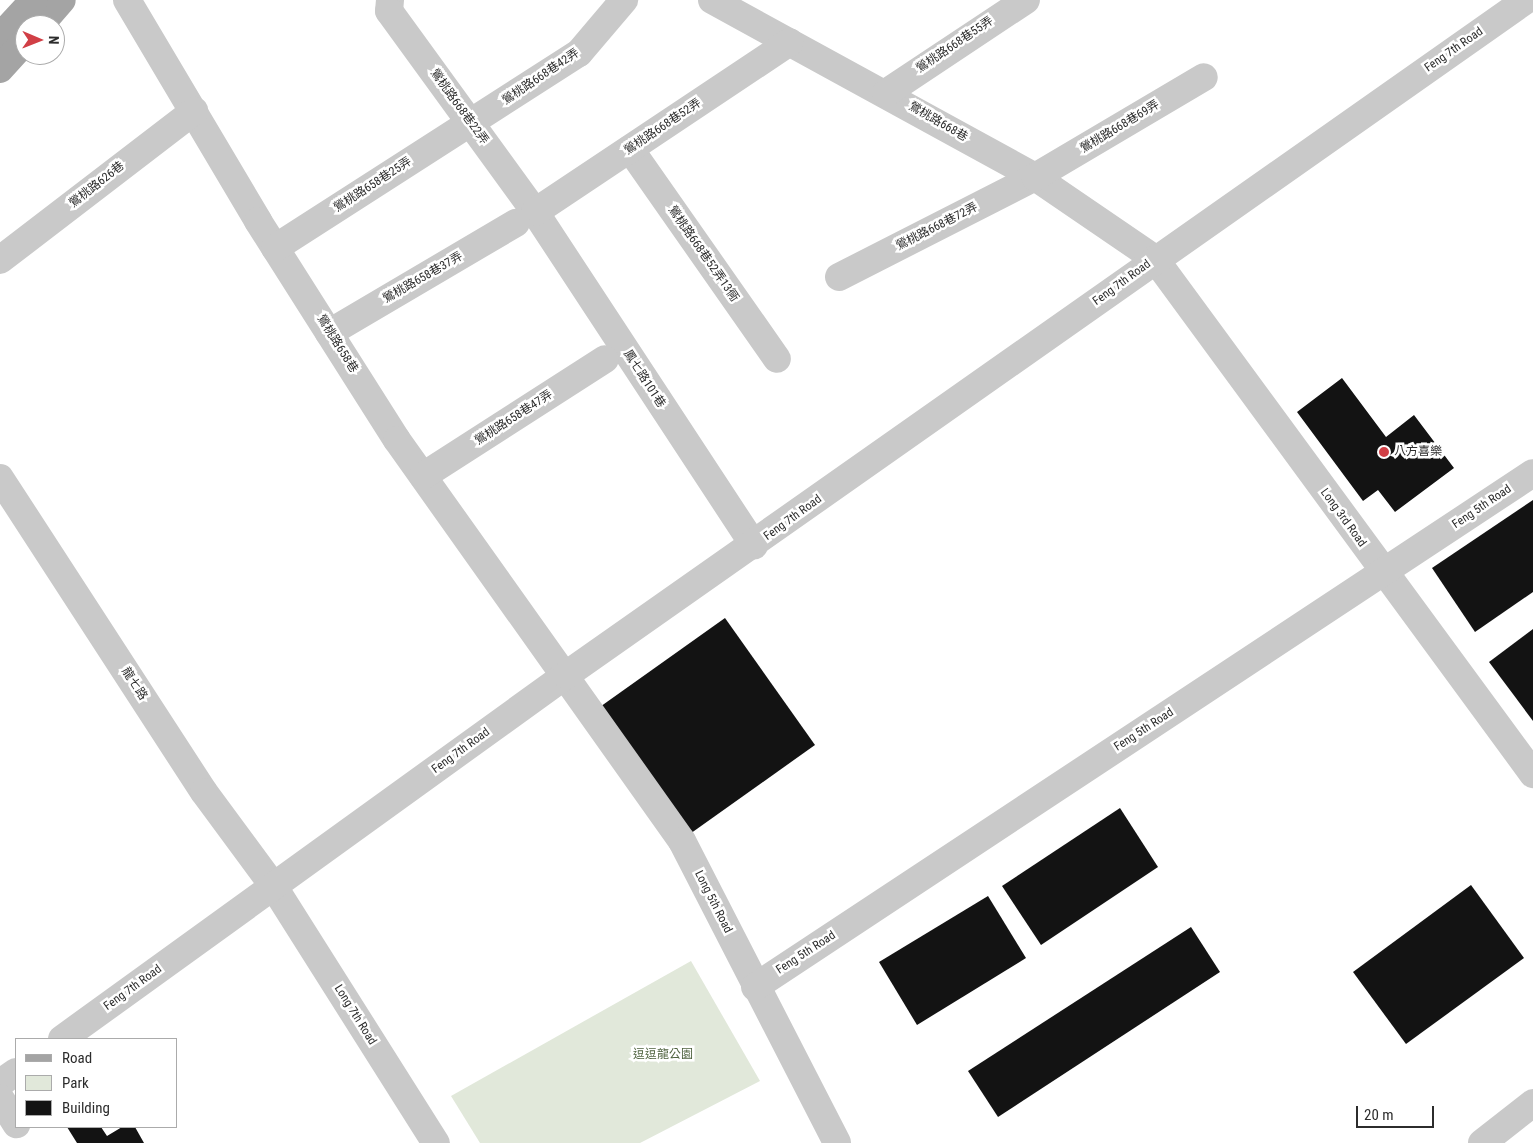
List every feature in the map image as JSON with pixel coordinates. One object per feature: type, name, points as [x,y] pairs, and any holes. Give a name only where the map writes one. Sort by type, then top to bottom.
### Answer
[{"type":"main road","points":[[0,36],[34,0]]},
{"type":"main road","points":[[49,15],[62,0]]},
{"type":"main road","points":[[0,69],[15,52]]},
{"type":"street","name":"鶯桃路658巷","points":[[127,0],[275,248],[329,332],[423,476],[566,675]]},
{"type":"street","name":"鶯桃路668巷22弄","points":[[390,0],[389,11],[471,123],[526,217]]},
{"type":"street","name":"鶯桃路668巷42弄","points":[[471,123],[579,53],[624,0]]},
{"type":"street","name":"鶯桃路668巷","points":[[712,0],[886,93],[1035,177],[1155,260]]},
{"type":"street","name":"鶯桃路668巷55弄","points":[[886,93],[1026,0]]},
{"type":"street","name":"Feng 7th Road","points":[[63,1038],[566,675],[754,546],[1155,260],[1526,0]]},
{"type":"street","name":"鶯桃路668巷52弄","points":[[526,217],[790,42]]},
{"type":"street","name":"鶯桃路668巷69弄","points":[[1035,177],[1204,77]]},
{"type":"street","name":"鶯桃路626巷","points":[[0,260],[194,111]]},
{"type":"street","name":"鶯桃路658巷25弄","points":[[275,248],[471,123]]},
{"type":"street","name":"鶯桃路668巷52弄13衕","points":[[630,149],[777,359]]},
{"type":"street","name":"鶯桃路668巷72弄","points":[[839,277],[1035,177]]},
{"type":"street","name":"鶯桃路658巷37弄","points":[[329,332],[526,217]]},
{"type":"street","name":"鳳七路101巷","points":[[526,217],[754,546]]},
{"type":"street","name":"Long 3rd Road","points":[[1155,260],[1383,573],[1533,774]]},
{"type":"street","name":"鶯桃路658巷47弄","points":[[423,476],[605,359]]},
{"type":"street","name":"Feng 5th Road","points":[[755,987],[1533,473]]},
{"type":"street","name":"龍七路","points":[[0,478],[204,792],[274,887]]},
{"type":"street","name":"Long 5th Road","points":[[566,675],[682,841],[755,987],[837,1143]]},
{"type":"street","name":"Long 7th Road","points":[[274,887],[436,1143]]},
{"type":"street","points":[[0,1084],[15,1073]]},
{"type":"street","points":[[0,1098],[15,1123]]},
{"type":"street","points":[[1482,1143],[1533,1104]]},
{"type":"street","points":[[18,1128],[28,1143]]},
{"type":"green space","name":"逗逗龍公園","points":[[691,961],[760,1081],[640,1143],[480,1143],[451,1096]]},
{"type":"building","name":"八方喜樂","points":[[1342,378],[1386,437],[1414,415],[1454,468],[1395,512],[1378,490],[1363,501],[1297,412]]},
{"type":"building","points":[[1533,500],[1533,592],[1475,632],[1432,568]]},
{"type":"building","points":[[725,618],[815,745],[687,836],[597,709]]},
{"type":"building","points":[[1533,629],[1533,721],[1489,662]]},
{"type":"building","points":[[1120,808],[1158,867],[1041,945],[1002,886]]},
{"type":"building","points":[[1471,885],[1524,958],[1406,1044],[1353,972]]},
{"type":"building","points":[[988,896],[1026,958],[917,1025],[879,962]]},
{"type":"building","points":[[1191,927],[1220,972],[998,1117],[968,1071]]},
{"type":"building","points":[[68,1128],[102,1128],[107,1136],[120,1128],[136,1128],[144,1143],[77,1143]]},
{"type":"place","name":"八方喜樂","points":[[1384,452]]}]
